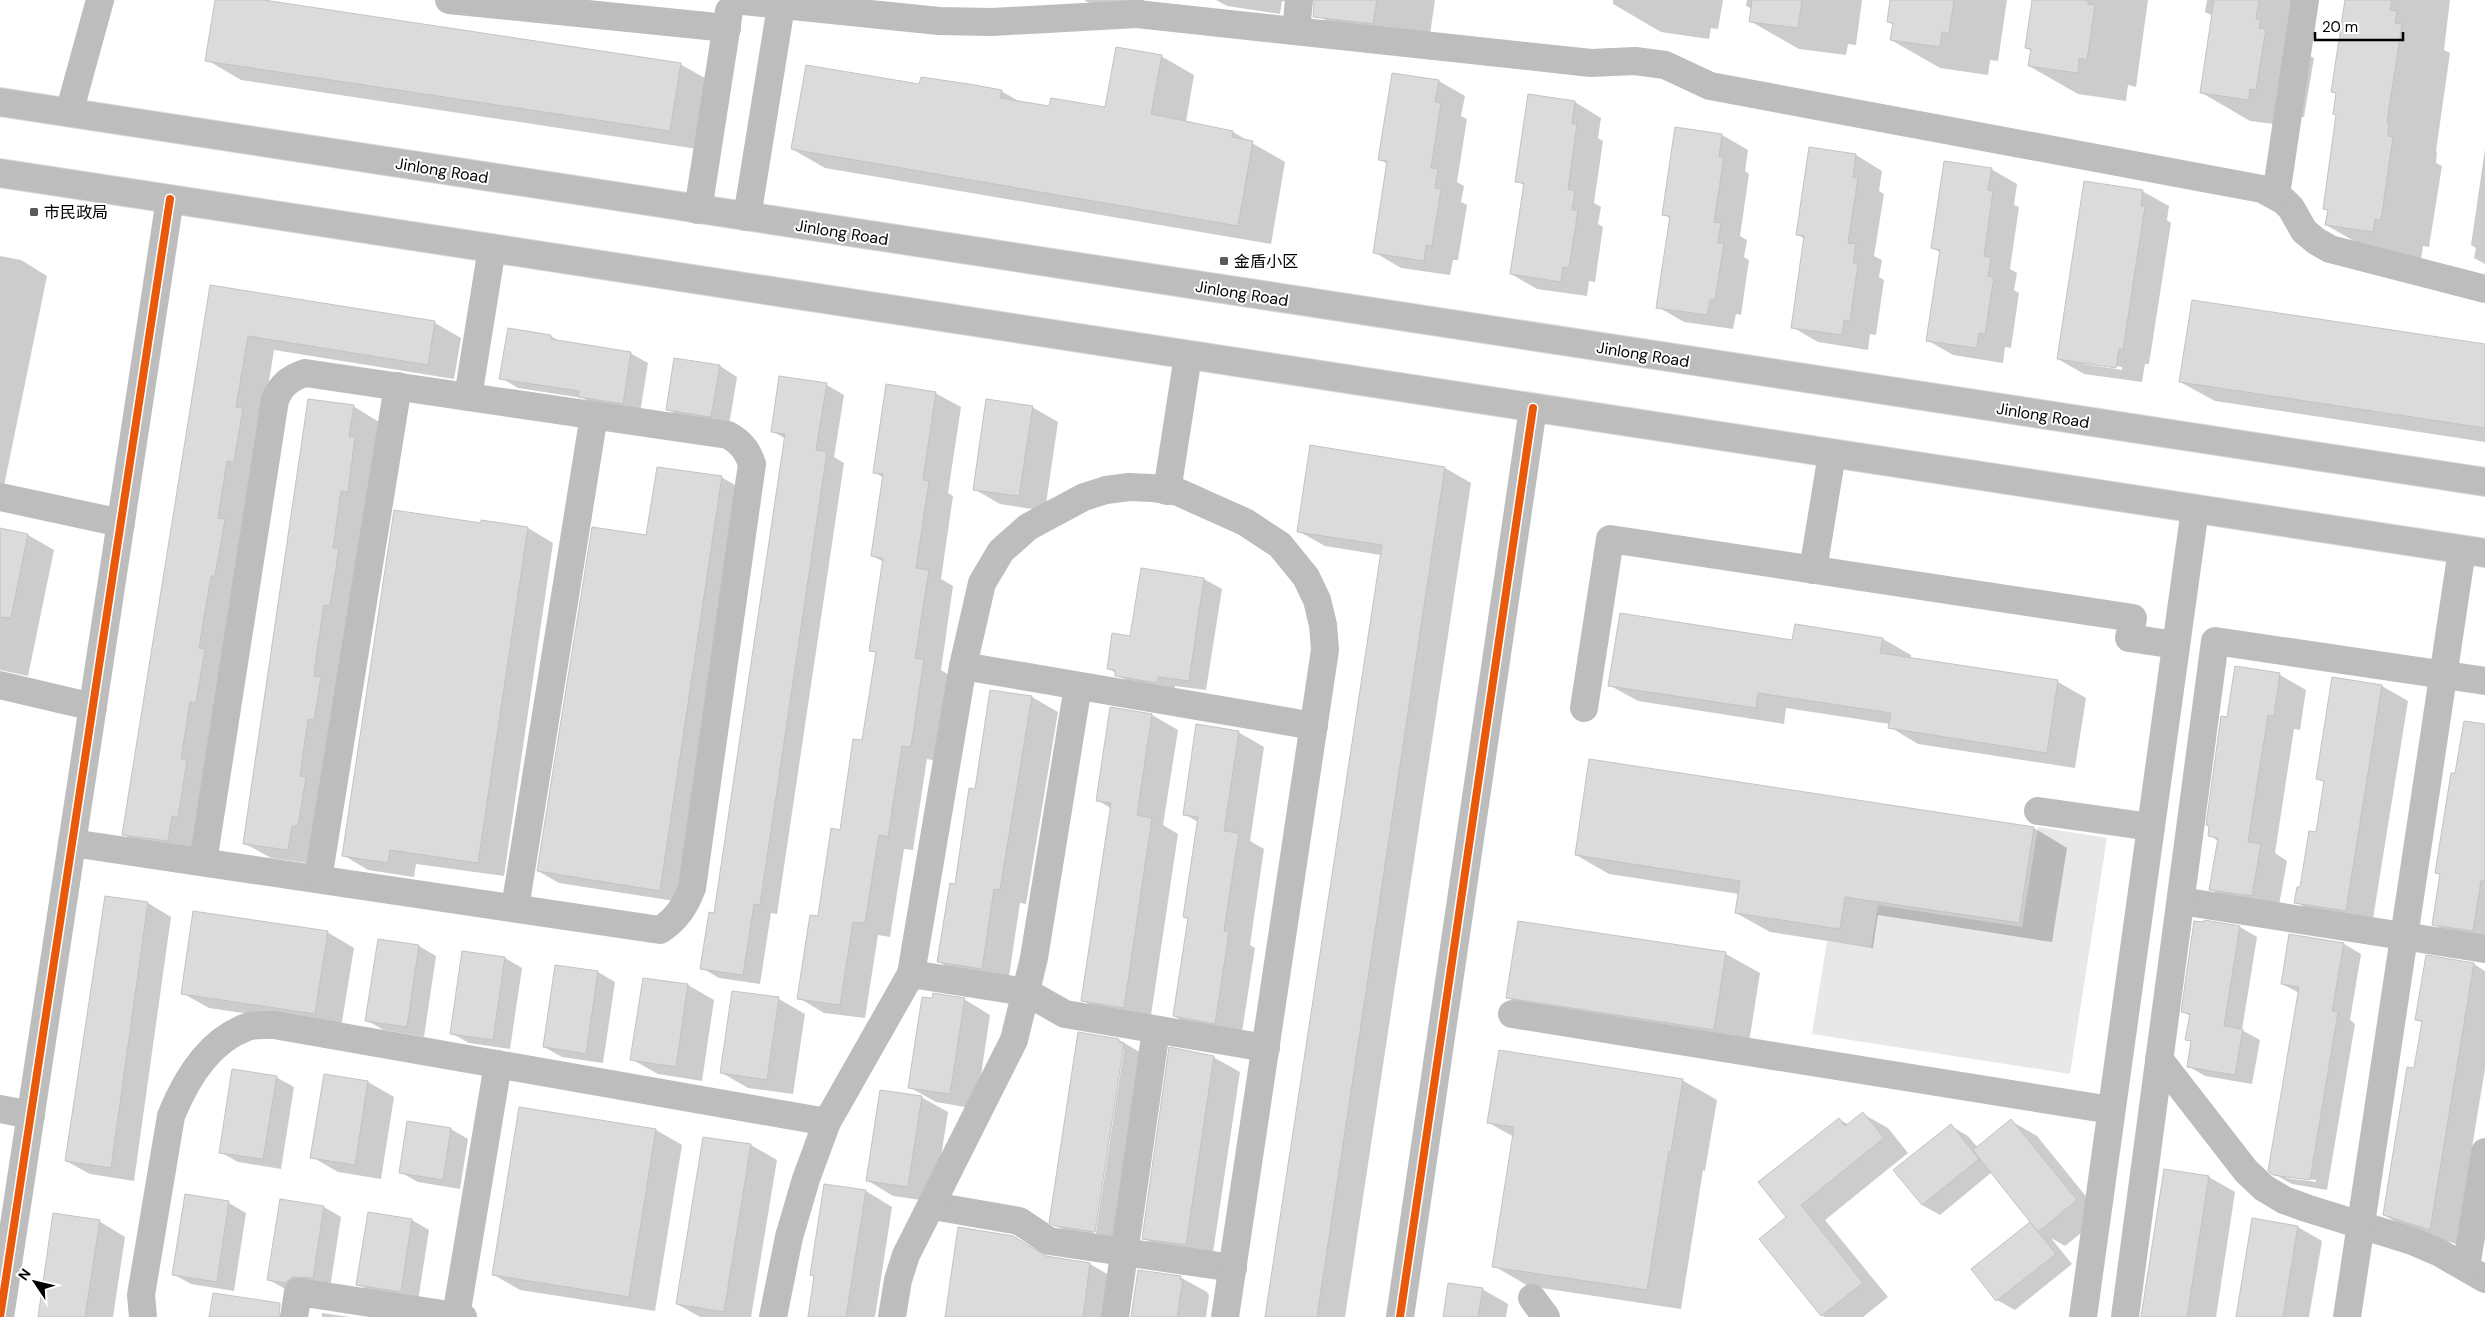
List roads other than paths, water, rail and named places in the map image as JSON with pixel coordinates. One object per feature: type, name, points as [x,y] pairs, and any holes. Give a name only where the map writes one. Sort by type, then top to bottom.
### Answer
[{"type":"main road","points":[[69,113],[100,0]]},
{"type":"main road","points":[[449,0],[727,28]]},
{"type":"main road","points":[[698,210],[732,0],[948,22],[992,22],[1137,14],[1591,62],[1635,61],[1665,65],[1710,86],[2190,174],[2262,189],[2276,196],[2291,208],[2304,231],[2316,242],[2330,249],[2485,289]]},
{"type":"main road","points":[[1296,31],[1299,0]]},
{"type":"main road","points":[[2276,196],[2305,0]]},
{"type":"main road","points":[[747,217],[781,6]]},
{"type":"main road","name":"Jinlong Road","points":[[0,102],[2485,482]]},
{"type":"main road","points":[[0,173],[2473,551],[2443,675],[2347,1317]]},
{"type":"main road","points":[[0,1317],[170,199]]},
{"type":"main road","points":[[468,397],[492,248]]},
{"type":"main road","points":[[1167,490],[1188,356]]},
{"type":"main road","points":[[72,842],[203,862],[660,930],[676,917],[686,903],[692,888],[752,464],[742,444],[728,435],[594,415],[305,373],[293,377],[279,392],[275,400],[203,862]]},
{"type":"main road","points":[[318,879],[398,386]]},
{"type":"main road","points":[[1400,1317],[1533,408]]},
{"type":"main road","points":[[514,908],[594,415]]},
{"type":"main road","points":[[1813,570],[1832,454]]},
{"type":"main road","points":[[773,1317],[789,1237],[806,1179],[827,1122],[911,974],[963,666],[982,583],[990,566],[1014,538],[1064,506],[1092,494],[1129,487],[1167,490],[1202,501],[1263,532],[1280,545],[1306,577],[1317,600],[1325,650],[1225,1317]]},
{"type":"main road","points":[[0,497],[121,523]]},
{"type":"main road","points":[[2083,1317],[2195,509]]},
{"type":"main road","points":[[1584,708],[1610,539],[2133,618],[2129,638],[2176,645]]},
{"type":"main road","points":[[2124,1317],[2215,641],[2485,681]]},
{"type":"main road","points":[[963,666],[1314,726]]},
{"type":"main road","points":[[0,685],[93,707]]},
{"type":"main road","points":[[892,1317],[898,1280],[906,1255],[1014,1040],[1034,958],[1078,686]]},
{"type":"main road","points":[[2038,811],[2151,827]]},
{"type":"main road","points":[[2180,901],[2485,949]]},
{"type":"main road","points":[[911,974],[1026,992],[1065,1014],[1266,1048]]},
{"type":"main road","points":[[1512,1014],[2111,1110]]},
{"type":"main road","points":[[143,1317],[141,1295],[171,1116],[190,1075],[204,1058],[225,1040],[248,1027],[274,1024],[827,1122]]},
{"type":"main road","points":[[1115,1317],[1156,1030]]},
{"type":"main road","points":[[2159,1059],[2246,1172],[2264,1188],[2284,1200],[2412,1241],[2475,1273],[2485,1152]]},
{"type":"main road","points":[[294,1317],[298,1292],[460,1317],[498,1064]]},
{"type":"main road","points":[[0,1109],[31,1116]]},
{"type":"main road","points":[[932,1206],[1019,1221],[1049,1241],[1233,1268]]},
{"type":"place","name":"市民政局","points":[[34,212]]},
{"type":"place","name":"金盾小区","points":[[1224,261]]}]
